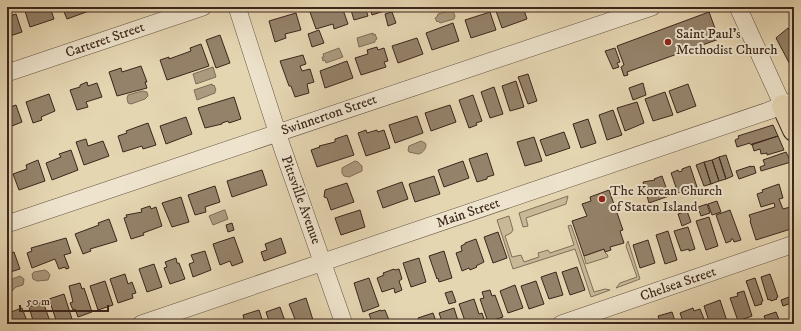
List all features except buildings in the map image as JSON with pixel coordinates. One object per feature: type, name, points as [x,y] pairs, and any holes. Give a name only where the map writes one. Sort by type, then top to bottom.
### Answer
[{"type":"main road","points":[[788,104],[794,130]]},
{"type":"street","name":"Carteret Street","points":[[7,73],[203,7]]},
{"type":"street","name":"Pittsville Avenue","points":[[237,7],[277,133],[344,324]]},
{"type":"street","name":"Swinnerton Street","points":[[7,224],[652,7]]},
{"type":"street","points":[[738,7],[788,104]]},
{"type":"street","name":"Main Street","points":[[141,324],[788,104]]},
{"type":"street","name":"Chelsea Street","points":[[561,324],[794,244]]},
{"type":"shaded area","points":[[451,10],[455,16],[454,19],[440,23],[438,21],[437,22],[435,18],[438,14]]},
{"type":"shaded area","points":[[373,33],[377,39],[375,42],[359,47],[357,38]]},
{"type":"shaded area","points":[[339,48],[343,57],[326,63],[325,60],[323,61],[323,54]]},
{"type":"shaded area","points":[[213,67],[216,77],[196,84],[193,74]]},
{"type":"shaded area","points":[[212,84],[216,90],[215,93],[197,100],[194,90]]},
{"type":"shaded area","points":[[142,91],[147,92],[148,96],[145,99],[131,104],[128,103],[128,95]]},
{"type":"shaded area","points":[[421,141],[426,145],[422,152],[418,154],[409,152],[409,146]]},
{"type":"shaded area","points":[[355,161],[362,166],[362,171],[349,177],[344,176],[342,173],[342,168]]},
{"type":"shaded area","points":[[568,196],[566,204],[526,218],[528,226],[523,227],[519,213]]},
{"type":"shaded area","points":[[224,210],[228,219],[213,225],[209,216]]},
{"type":"shaded area","points":[[509,216],[513,230],[505,236],[512,257],[521,255],[524,262],[539,257],[538,253],[548,250],[550,253],[574,245],[568,226],[571,225],[594,292],[605,289],[610,290],[591,297],[575,249],[513,269],[497,220]]},
{"type":"shaded area","points":[[628,241],[640,279],[616,288],[620,283],[637,277],[626,246]]},
{"type":"shaded area","points":[[604,249],[608,257],[586,264],[584,256]]},
{"type":"shaded area","points":[[45,270],[50,275],[48,280],[37,281],[33,279],[32,274],[34,272]]},
{"type":"shaded area","points":[[20,276],[24,279],[23,285],[16,287],[12,291],[7,290],[7,281]]},
{"type":"place","name":"Saint Paul's Methodist Church","points":[[668,42]]},
{"type":"place","name":"The Korean Church of Staten Island","points":[[602,199]]}]
